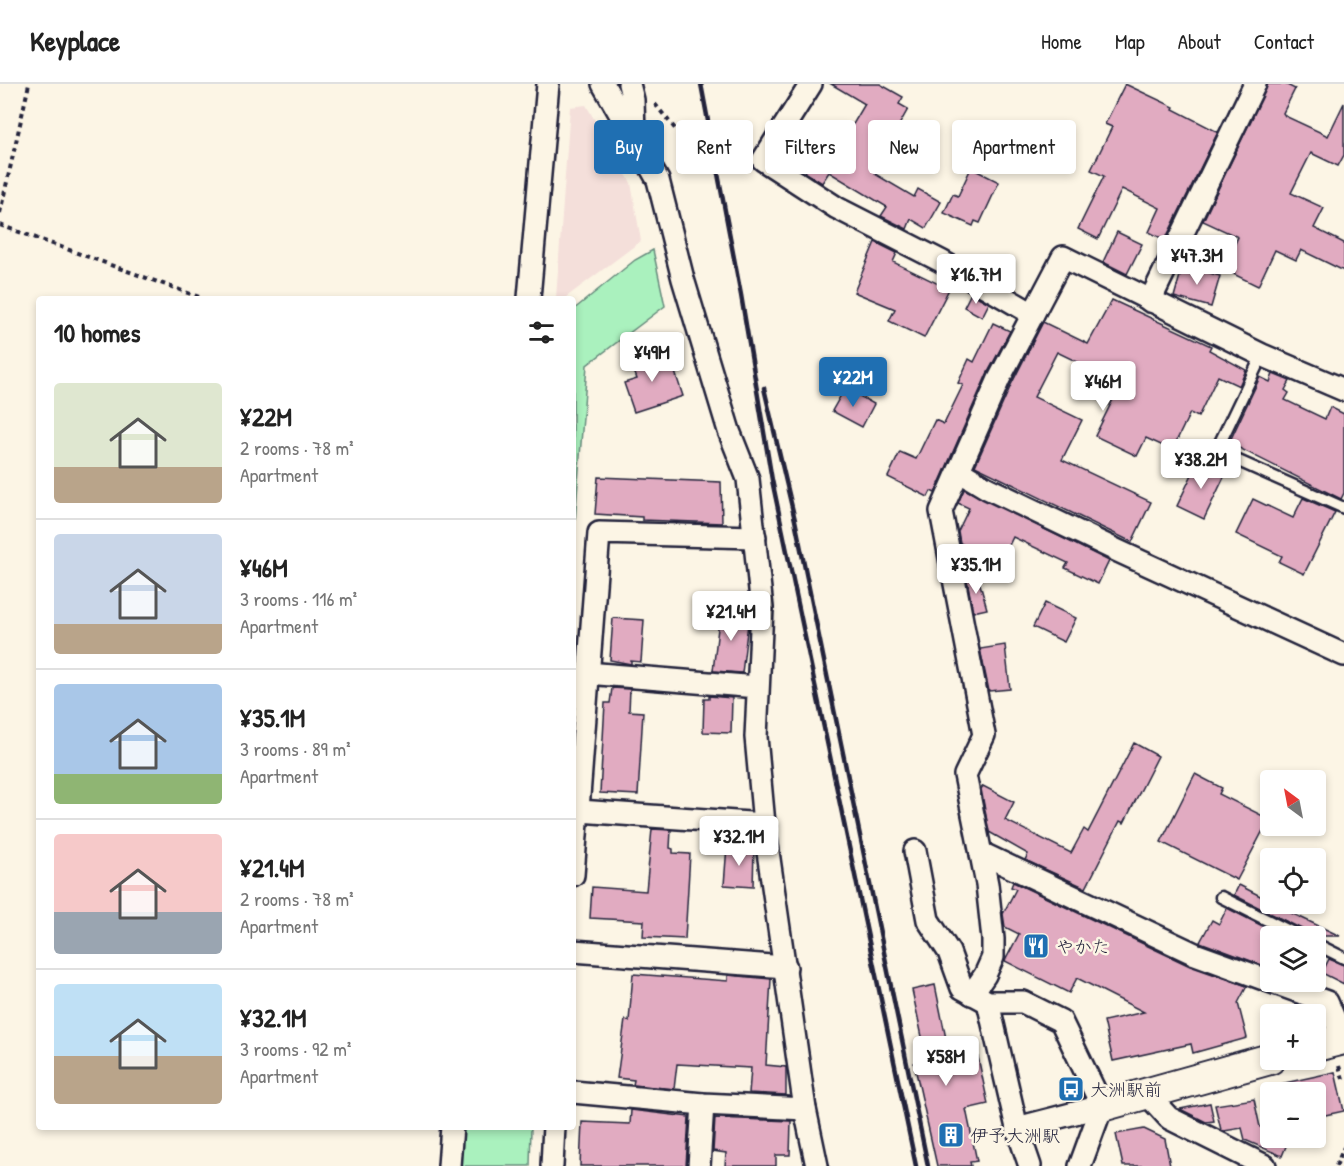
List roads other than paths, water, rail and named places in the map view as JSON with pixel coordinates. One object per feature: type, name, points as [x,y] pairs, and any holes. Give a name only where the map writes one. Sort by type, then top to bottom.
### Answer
[{"type":"main road","points":[[1101,1106],[1260,1062]]},
{"type":"street","points":[[529,296],[548,84]]},
{"type":"street","points":[[603,84],[624,120]]},
{"type":"street","points":[[811,84],[763,160],[837,208],[941,261],[1032,314]]},
{"type":"street","points":[[1150,301],[1255,84]]},
{"type":"street","points":[[631,92],[633,120]]},
{"type":"street","points":[[655,174],[683,279],[729,431],[748,479],[762,608],[756,737],[764,824],[805,1110],[817,1166]]},
{"type":"street","points":[[1030,1166],[980,998],[985,975],[993,957],[991,917],[965,775],[984,735],[941,511],[999,379],[1063,257],[1262,355],[1344,390]]},
{"type":"street","points":[[959,471],[987,488],[1118,551],[1344,655]]},
{"type":"street","points":[[576,843],[599,533],[755,537]]},
{"type":"street","points":[[587,673],[757,687]]},
{"type":"street","points":[[579,811],[764,824]]},
{"type":"street","points":[[915,851],[928,920],[949,952],[962,988],[980,998],[1023,1002],[1061,1021],[1101,1106],[1080,1166]]},
{"type":"street","points":[[981,853],[1195,954],[1327,1002],[1334,1041]]},
{"type":"street","points":[[576,951],[786,967]]},
{"type":"street","points":[[576,1092],[703,1104],[805,1110]]},
{"type":"street","points":[[1146,1093],[1169,1118],[1265,1166]]},
{"type":"street","points":[[699,1166],[703,1104]]},
{"type":"street","points":[[1017,1128],[1101,1106]]},
{"type":"street","points":[[449,1166],[452,1130]]},
{"type":"street","points":[[552,1166],[554,1130]]},
{"type":"lane","points":[[1262,355],[1216,451],[1344,508]]},
{"type":"lane","points":[[1221,897],[1279,926]]},
{"type":"lane","points":[[1326,949],[1344,958]]},
{"type":"railway","points":[[701,84],[741,295],[772,480],[916,1166]]},
{"type":"railway","points":[[764,388],[795,520],[928,1166]]},
{"type":"place","name":"やかた","points":[[1036,946]]},
{"type":"place","name":"大洲駅前","points":[[1071,1089]]},
{"type":"place","name":"伊予大洲駅","points":[[951,1135]]}]
